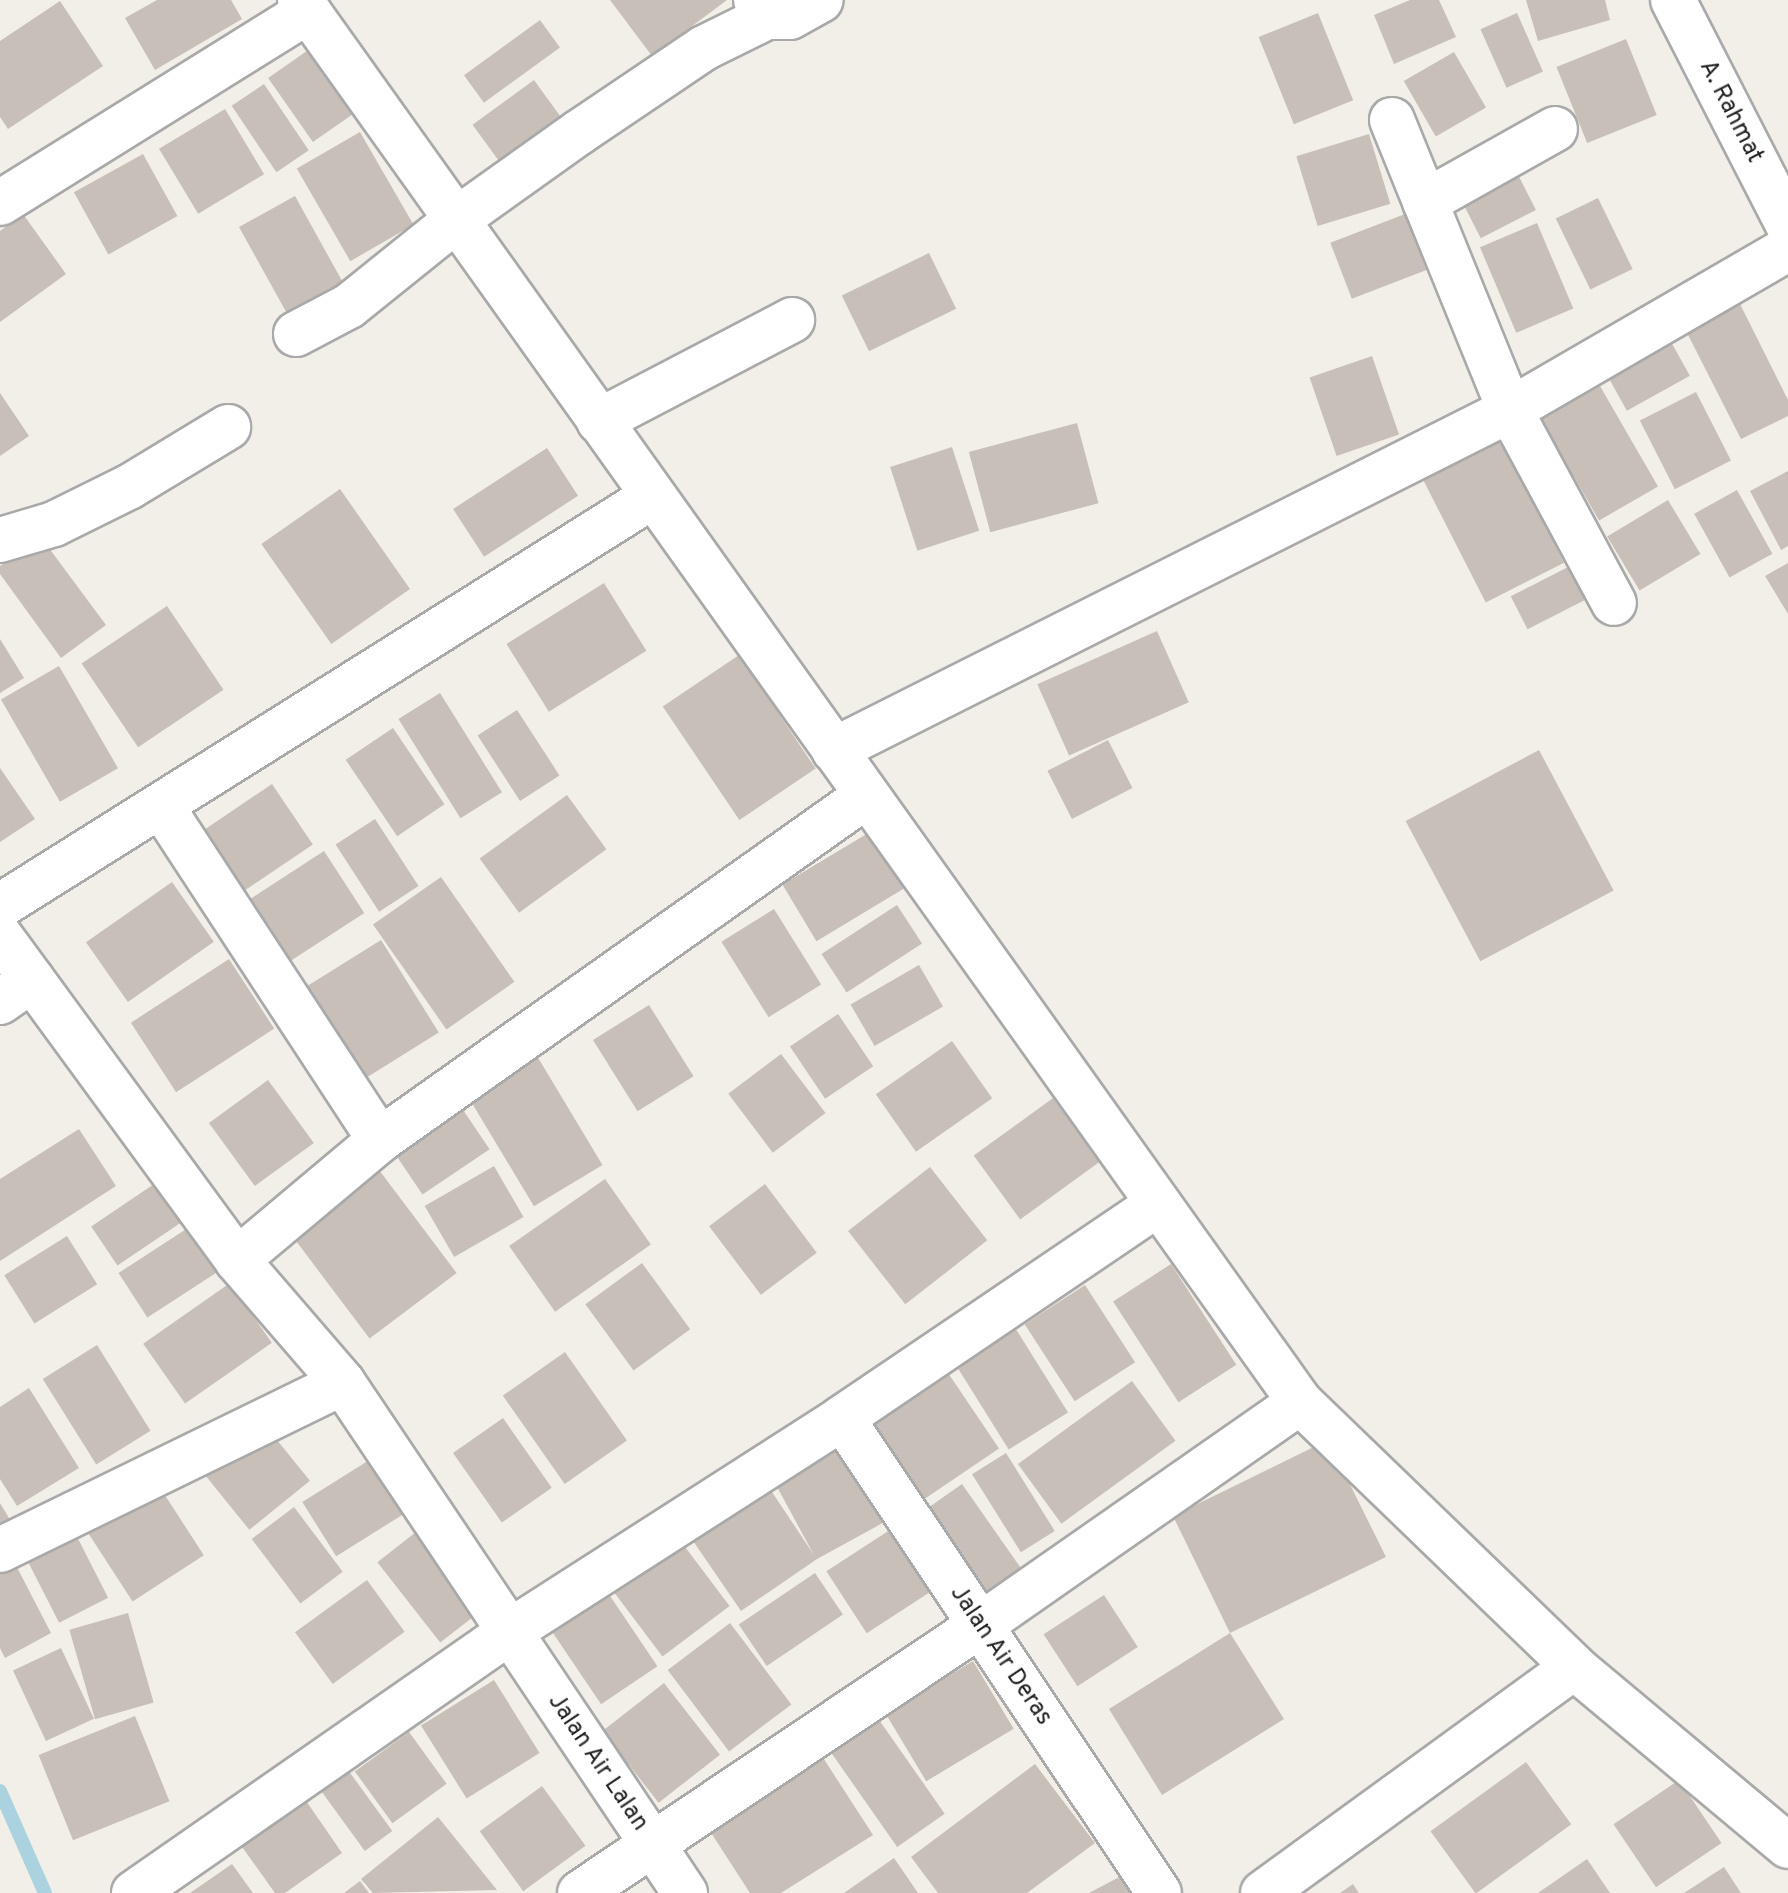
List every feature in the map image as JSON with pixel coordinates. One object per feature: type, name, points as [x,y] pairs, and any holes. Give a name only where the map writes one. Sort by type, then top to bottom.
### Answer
[{"type":"street","points":[[296,334],[349,306],[456,220],[761,8],[790,17],[821,0]]},
{"type":"street","name":"A. Rahmat","points":[[1673,0],[1788,225]]},
{"type":"street","points":[[0,203],[304,5],[1300,1402],[1574,1667],[1788,1846]]},
{"type":"street","points":[[1392,120],[1510,410],[1614,603]]},
{"type":"street","points":[[1425,202],[1555,129]]},
{"type":"street","points":[[834,750],[1510,410],[1788,249]]},
{"type":"street","points":[[599,421],[792,320]]},
{"type":"street","points":[[0,540],[54,524],[116,493],[228,427]]},
{"type":"street","points":[[0,906],[653,496]]},
{"type":"street","points":[[237,1260],[380,1140],[866,796]]},
{"type":"street","points":[[162,807],[380,1140]]},
{"type":"street","name":"Jalan Air Lalan","points":[[0,936],[16,991],[237,1260],[343,1383],[685,1893]]},
{"type":"street","points":[[134,1893],[509,1632],[842,1418],[1157,1205]]},
{"type":"street","points":[[0,1550],[343,1383]]},
{"type":"street","points":[[580,1893],[979,1626],[1300,1402]]},
{"type":"street","name":"Jalan Air Deras","points":[[842,1418],[1159,1893]]},
{"type":"street","points":[[1263,1893],[1574,1667]]},
{"type":"building","points":[[157,0],[231,0],[242,19],[155,70],[125,18]]},
{"type":"building","points":[[610,0],[727,0],[652,56]]},
{"type":"building","points":[[1410,0],[1439,0],[1456,37],[1394,64],[1374,15]]},
{"type":"building","points":[[1526,0],[1605,0],[1610,20],[1538,41]]},
{"type":"building","points":[[60,1],[103,66],[8,129],[0,117],[0,41]]},
{"type":"building","points":[[1318,13],[1353,100],[1294,124],[1259,37]]},
{"type":"building","points":[[1517,13],[1543,71],[1506,88],[1480,29]]},
{"type":"building","points":[[540,20],[560,48],[484,103],[464,75]]},
{"type":"building","points":[[1626,39],[1657,115],[1587,143],[1556,67]]},
{"type":"building","points":[[314,46],[359,110],[313,142],[268,78]]},
{"type":"building","points":[[1454,52],[1486,107],[1436,136],[1404,81]]},
{"type":"building","points":[[534,80],[566,124],[504,168],[473,125]]},
{"type":"building","points":[[264,84],[309,150],[276,172],[232,106]]},
{"type":"building","points":[[225,109],[264,174],[198,214],[159,149]]},
{"type":"building","points":[[360,132],[414,225],[350,261],[297,168]]},
{"type":"building","points":[[1369,134],[1390,204],[1318,226],[1296,156]]},
{"type":"building","points":[[143,154],[177,216],[108,254],[74,192]]},
{"type":"building","points":[[1511,161],[1536,210],[1481,238],[1456,189]]},
{"type":"building","points":[[295,196],[351,297],[295,328],[239,227]]},
{"type":"building","points":[[1598,198],[1633,269],[1590,290],[1556,219]]},
{"type":"building","points":[[23,214],[66,274],[0,322],[0,231]]},
{"type":"building","points":[[1405,214],[1427,270],[1352,299],[1330,243]]},
{"type":"building","points":[[1537,223],[1573,309],[1516,333],[1480,247]]},
{"type":"building","points":[[929,253],[956,309],[869,351],[842,296]]},
{"type":"building","points":[[1737,298],[1788,400],[1788,416],[1741,439],[1683,325]]},
{"type":"building","points":[[1670,340],[1690,376],[1627,411],[1607,375]]},
{"type":"building","points":[[1372,356],[1399,434],[1337,456],[1310,377]]},
{"type":"building","points":[[1589,367],[1658,487],[1599,521],[1530,401]]},
{"type":"building","points":[[1696,392],[1731,461],[1675,489],[1640,421]]},
{"type":"building","points":[[0,393],[29,436],[0,456]]},
{"type":"building","points":[[1077,423],[1098,503],[990,532],[969,452]]},
{"type":"building","points":[[1496,429],[1564,563],[1486,603],[1418,469]]},
{"type":"building","points":[[952,447],[979,531],[917,551],[890,467]]},
{"type":"building","points":[[547,448],[578,496],[484,557],[453,509]]},
{"type":"building","points":[[1788,471],[1788,546],[1781,550],[1750,491]]},
{"type":"building","points":[[340,489],[410,589],[331,644],[261,544]]},
{"type":"building","points":[[1737,490],[1772,554],[1730,578],[1694,514]]},
{"type":"building","points":[[1668,500],[1700,554],[1640,591],[1607,537]]},
{"type":"building","points":[[40,536],[106,625],[61,658],[0,574],[0,566]]},
{"type":"building","points":[[1788,563],[1788,614],[1765,576]]},
{"type":"building","points":[[1574,564],[1591,597],[1528,629],[1511,596]]},
{"type":"building","points":[[604,583],[646,651],[549,712],[506,644]]},
{"type":"building","points":[[167,606],[223,690],[138,747],[82,664]]},
{"type":"building","points":[[1157,631],[1189,702],[1069,756],[1037,684]]},
{"type":"building","points":[[0,639],[24,678],[0,693]]},
{"type":"building","points":[[739,655],[816,769],[739,820],[663,706]]},
{"type":"building","points":[[59,666],[118,768],[60,802],[1,700]]},
{"type":"building","points":[[440,693],[502,792],[460,818],[398,719]]},
{"type":"building","points":[[517,710],[559,775],[520,801],[478,736]]},
{"type":"building","points":[[393,728],[444,804],[397,836],[346,760]]},
{"type":"building","points":[[1108,740],[1133,788],[1072,819],[1047,771]]},
{"type":"building","points":[[1539,750],[1614,890],[1480,961],[1406,821]]},
{"type":"building","points":[[0,768],[35,819],[0,842]]},
{"type":"building","points":[[272,784],[313,845],[237,896],[196,835]]},
{"type":"building","points":[[567,795],[606,849],[519,913],[480,858]]},
{"type":"building","points":[[375,819],[419,886],[379,912],[336,845]]},
{"type":"building","points":[[875,829],[909,886],[816,941],[782,885]]},
{"type":"building","points":[[324,851],[364,913],[276,970],[236,908]]},
{"type":"building","points":[[441,877],[514,982],[446,1029],[373,925]]},
{"type":"building","points":[[172,882],[214,942],[128,1002],[86,942]]},
{"type":"building","points":[[897,905],[922,944],[847,993],[822,954]]},
{"type":"building","points":[[774,909],[821,984],[769,1017],[721,942]]},
{"type":"building","points":[[381,940],[439,1032],[351,1087],[294,995]]},
{"type":"building","points":[[229,959],[274,1029],[176,1092],[131,1023]]},
{"type":"building","points":[[919,965],[943,1007],[875,1046],[851,1005]]},
{"type":"building","points":[[649,1005],[694,1076],[638,1111],[593,1040]]},
{"type":"building","points":[[838,1014],[873,1066],[825,1099],[790,1046]]},
{"type":"building","points":[[952,1041],[992,1098],[916,1152],[876,1094]]},
{"type":"building","points":[[534,1051],[603,1165],[534,1206],[465,1092]]},
{"type":"building","points":[[781,1054],[826,1113],[773,1153],[728,1094]]},
{"type":"building","points":[[268,1080],[314,1143],[255,1186],[209,1123]]},
{"type":"building","points":[[451,1092],[490,1149],[422,1194],[384,1137]]},
{"type":"building","points":[[1053,1098],[1099,1162],[1020,1220],[974,1156]]},
{"type":"building","points":[[79,1129],[116,1186],[0,1261],[0,1179]]},
{"type":"building","points":[[376,1166],[457,1273],[370,1339],[289,1232]]},
{"type":"building","points":[[494,1166],[524,1217],[454,1257],[425,1206]]},
{"type":"building","points":[[930,1167],[987,1240],[905,1304],[848,1231]]},
{"type":"building","points":[[605,1179],[651,1245],[555,1312],[509,1246]]},
{"type":"building","points":[[160,1180],[186,1219],[117,1265],[91,1226]]},
{"type":"building","points":[[765,1184],[817,1253],[761,1295],[709,1226]]},
{"type":"building","points":[[194,1224],[223,1268],[147,1317],[119,1273]]},
{"type":"building","points":[[67,1236],[97,1284],[34,1324],[4,1275]]},
{"type":"building","points":[[642,1263],[690,1329],[634,1370],[585,1304]]},
{"type":"building","points":[[1171,1264],[1236,1365],[1178,1402],[1113,1302]]},
{"type":"building","points":[[230,1283],[272,1343],[185,1404],[143,1344]]},
{"type":"building","points":[[1085,1285],[1135,1362],[1075,1401],[1025,1324]]},
{"type":"building","points":[[1014,1326],[1068,1413],[1009,1450],[955,1363]]},
{"type":"building","points":[[97,1345],[151,1431],[96,1465],[43,1379]]},
{"type":"building","points":[[565,1352],[627,1440],[565,1484],[503,1396]]},
{"type":"building","points":[[942,1364],[999,1449],[914,1506],[857,1422]]},
{"type":"building","points":[[1132,1381],[1175,1441],[1061,1524],[1018,1464]]},
{"type":"building","points":[[29,1388],[79,1468],[17,1506],[0,1479],[0,1407]]},
{"type":"building","points":[[503,1418],[552,1488],[502,1523],[453,1453]]},
{"type":"building","points":[[264,1424],[310,1481],[249,1530],[203,1473]]},
{"type":"building","points":[[1328,1440],[1386,1557],[1230,1633],[1173,1516]]},
{"type":"building","points":[[849,1444],[890,1519],[817,1559],[741,1611],[691,1538],[768,1486],[814,1555],[776,1485]]},
{"type":"building","points":[[1006,1453],[1055,1531],[1021,1552],[972,1474]]},
{"type":"building","points":[[371,1459],[405,1513],[336,1556],[302,1502]]},
{"type":"building","points":[[157,1483],[204,1555],[133,1601],[86,1529]]},
{"type":"building","points":[[962,1484],[1029,1580],[991,1607],[923,1511]]},
{"type":"building","points":[[0,1503],[18,1533],[0,1544]]},
{"type":"building","points":[[294,1507],[343,1572],[300,1604],[252,1539]]},
{"type":"building","points":[[70,1523],[108,1598],[59,1623],[21,1548]]},
{"type":"building","points":[[896,1526],[936,1588],[867,1633],[826,1571]]},
{"type":"building","points":[[673,1531],[730,1606],[662,1657],[606,1582]]},
{"type":"building","points":[[416,1532],[479,1612],[440,1643],[377,1562]]},
{"type":"building","points":[[7,1548],[51,1633],[5,1658],[0,1648],[0,1552]]},
{"type":"building","points":[[815,1573],[843,1614],[767,1666],[739,1624]]},
{"type":"building","points":[[367,1580],[405,1632],[333,1684],[295,1632]]},
{"type":"building","points":[[606,1590],[657,1666],[601,1704],[550,1628]]},
{"type":"building","points":[[1104,1595],[1138,1647],[1077,1686],[1044,1634]]},
{"type":"building","points":[[128,1613],[154,1702],[95,1719],[69,1630]]},
{"type":"building","points":[[730,1623],[791,1704],[729,1751],[668,1670]]},
{"type":"building","points":[[1230,1633],[1284,1719],[1162,1795],[1109,1709]]},
{"type":"building","points":[[61,1648],[94,1719],[46,1741],[13,1670]]},
{"type":"building","points":[[973,1661],[1014,1729],[926,1781],[886,1714]]},
{"type":"building","points":[[494,1680],[540,1753],[467,1799],[421,1726]]},
{"type":"building","points":[[664,1683],[720,1755],[659,1803],[603,1731]]},
{"type":"building","points":[[135,1716],[169,1801],[73,1840],[39,1755]]},
{"type":"building","points":[[877,1717],[945,1814],[897,1847],[829,1750]]},
{"type":"building","points":[[409,1732],[447,1784],[392,1823],[355,1771]]},
{"type":"building","points":[[820,1753],[873,1835],[781,1893],[750,1893],[706,1825]]},
{"type":"building","points":[[340,1759],[392,1831],[365,1851],[312,1779]]},
{"type":"building","points":[[1526,1762],[1571,1824],[1477,1893],[1431,1831]]},
{"type":"building","points":[[1035,1764],[1095,1843],[1027,1893],[938,1893],[911,1857]]},
{"type":"building","points":[[1679,1780],[1721,1843],[1656,1887],[1614,1824]]},
{"type":"building","points":[[542,1786],[585,1846],[523,1891],[480,1831]]},
{"type":"building","points":[[300,1792],[342,1853],[285,1893],[275,1893],[235,1837]]},
{"type":"building","points":[[438,1817],[497,1890],[373,1893],[361,1879]]},
{"type":"building","points":[[894,1858],[918,1893],[844,1893]]},
{"type":"building","points":[[1587,1859],[1610,1893],[1538,1893]]},
{"type":"building","points":[[232,1864],[253,1893],[190,1893]]},
{"type":"building","points":[[1724,1867],[1741,1893],[1684,1893]]},
{"type":"building","points":[[1123,1875],[1133,1893],[1089,1893]]},
{"type":"building","points":[[360,1881],[369,1893],[344,1893]]},
{"type":"building","points":[[1353,1884],[1359,1893],[1340,1893]]},
{"type":"waterway","points":[[0,1791],[45,1893]]}]
